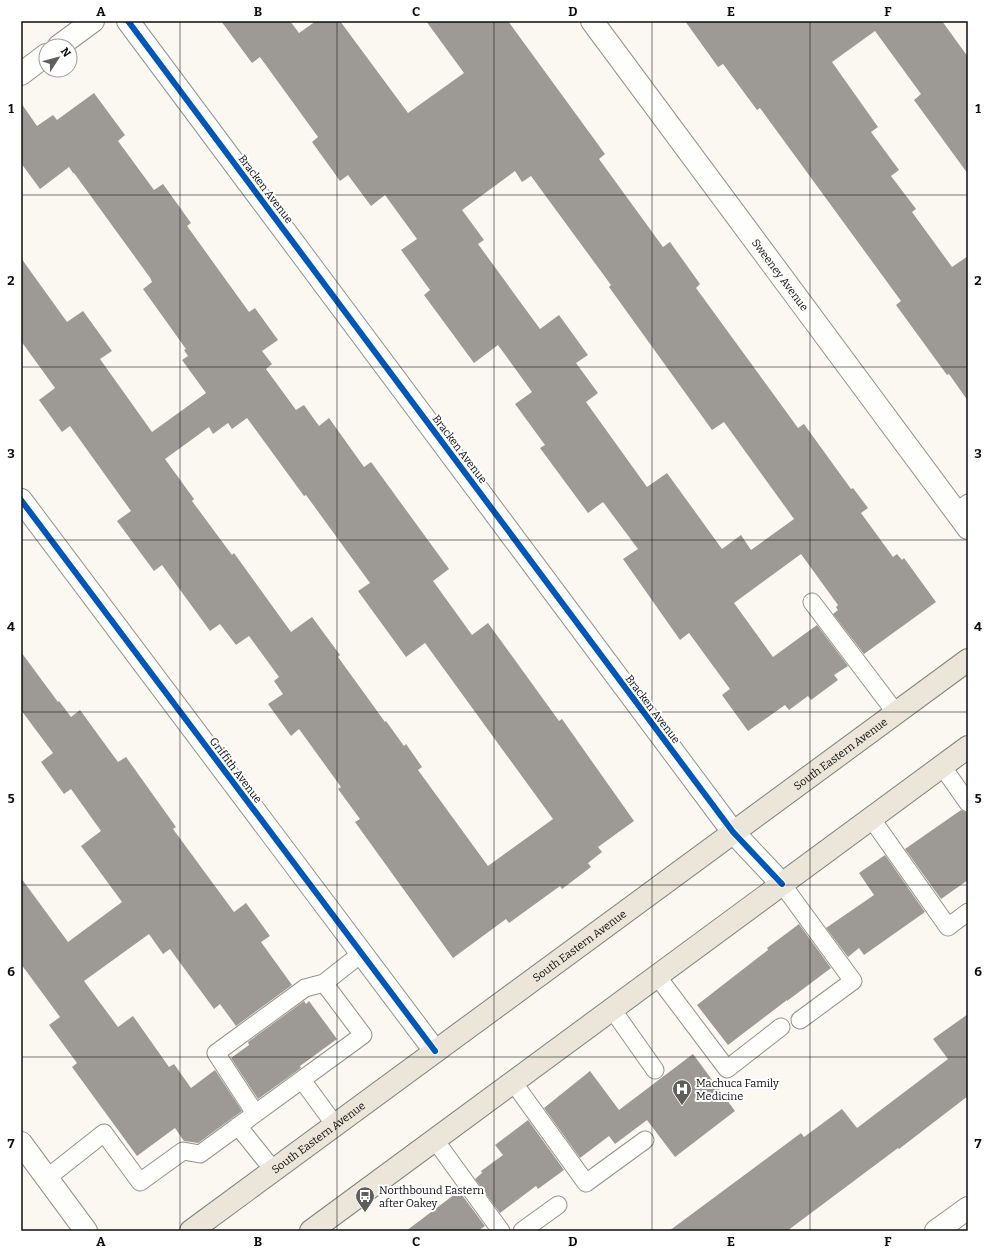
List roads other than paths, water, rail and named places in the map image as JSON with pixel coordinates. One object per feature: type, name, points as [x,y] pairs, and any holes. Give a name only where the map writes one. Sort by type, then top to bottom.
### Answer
[{"type":"main road","name":"South Eastern Avenue","points":[[191,1231],[968,660]]},
{"type":"main road","points":[[311,1231],[968,747]]},
{"type":"street","points":[[69,38],[92,21]]},
{"type":"street","name":"Bracken Avenue","points":[[128,21],[733,832],[782,884]]},
{"type":"street","name":"Sweeney Avenue","points":[[592,21],[964,514]]},
{"type":"street","points":[[21,74],[38,61]]},
{"type":"street","name":"Griffith Avenue","points":[[21,500],[435,1051]]},
{"type":"street","points":[[21,1143],[86,1231]]},
{"type":"street","points":[[936,1231],[968,1208]]},
{"type":"lane","points":[[812,602],[896,713]]},
{"type":"lane","points":[[942,766],[968,803]]},
{"type":"lane","points":[[871,818],[948,927],[968,912]]},
{"type":"lane","points":[[782,884],[853,981],[800,1020]]},
{"type":"lane","points":[[255,1113],[216,1053],[305,988],[324,983],[362,954]]},
{"type":"lane","points":[[657,976],[727,1069],[781,1027]]},
{"type":"lane","points":[[47,1178],[104,1133],[140,1182],[184,1151],[200,1154],[364,1035],[324,983]]},
{"type":"lane","points":[[612,1009],[655,1070]]},
{"type":"lane","points":[[302,1080],[335,1125]]},
{"type":"lane","points":[[513,1082],[586,1183],[645,1140]]},
{"type":"lane","points":[[238,1126],[274,1171]]},
{"type":"lane","points":[[435,1140],[501,1231]]},
{"type":"lane","points":[[522,1231],[558,1204]]},
{"type":"place","name":"Machuca Family Medicine","points":[[682,1106]]},
{"type":"place","name":"Northbound Eastern after Oakey","points":[[365,1213]]}]
